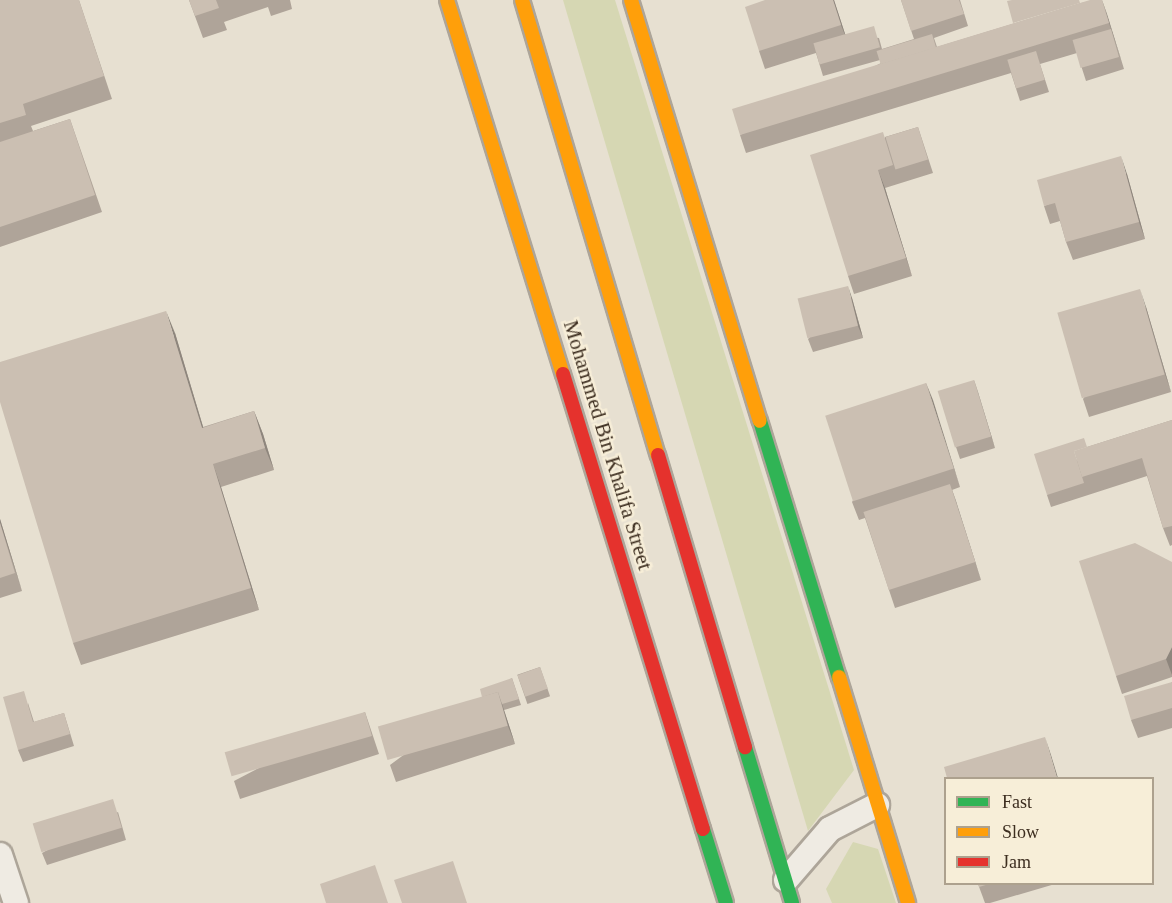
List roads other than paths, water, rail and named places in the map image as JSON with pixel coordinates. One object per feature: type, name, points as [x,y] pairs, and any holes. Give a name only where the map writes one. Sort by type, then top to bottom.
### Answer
[{"type":"main road","name":"Mohammed Bin Khalifa Street","points":[[447,0],[726,903]]},
{"type":"main road","points":[[522,0],[789,892]]},
{"type":"main road","points":[[631,0],[908,903]]},
{"type":"street","points":[[789,892],[830,829],[877,805]]},
{"type":"street","points":[[0,855],[16,903]]}]
